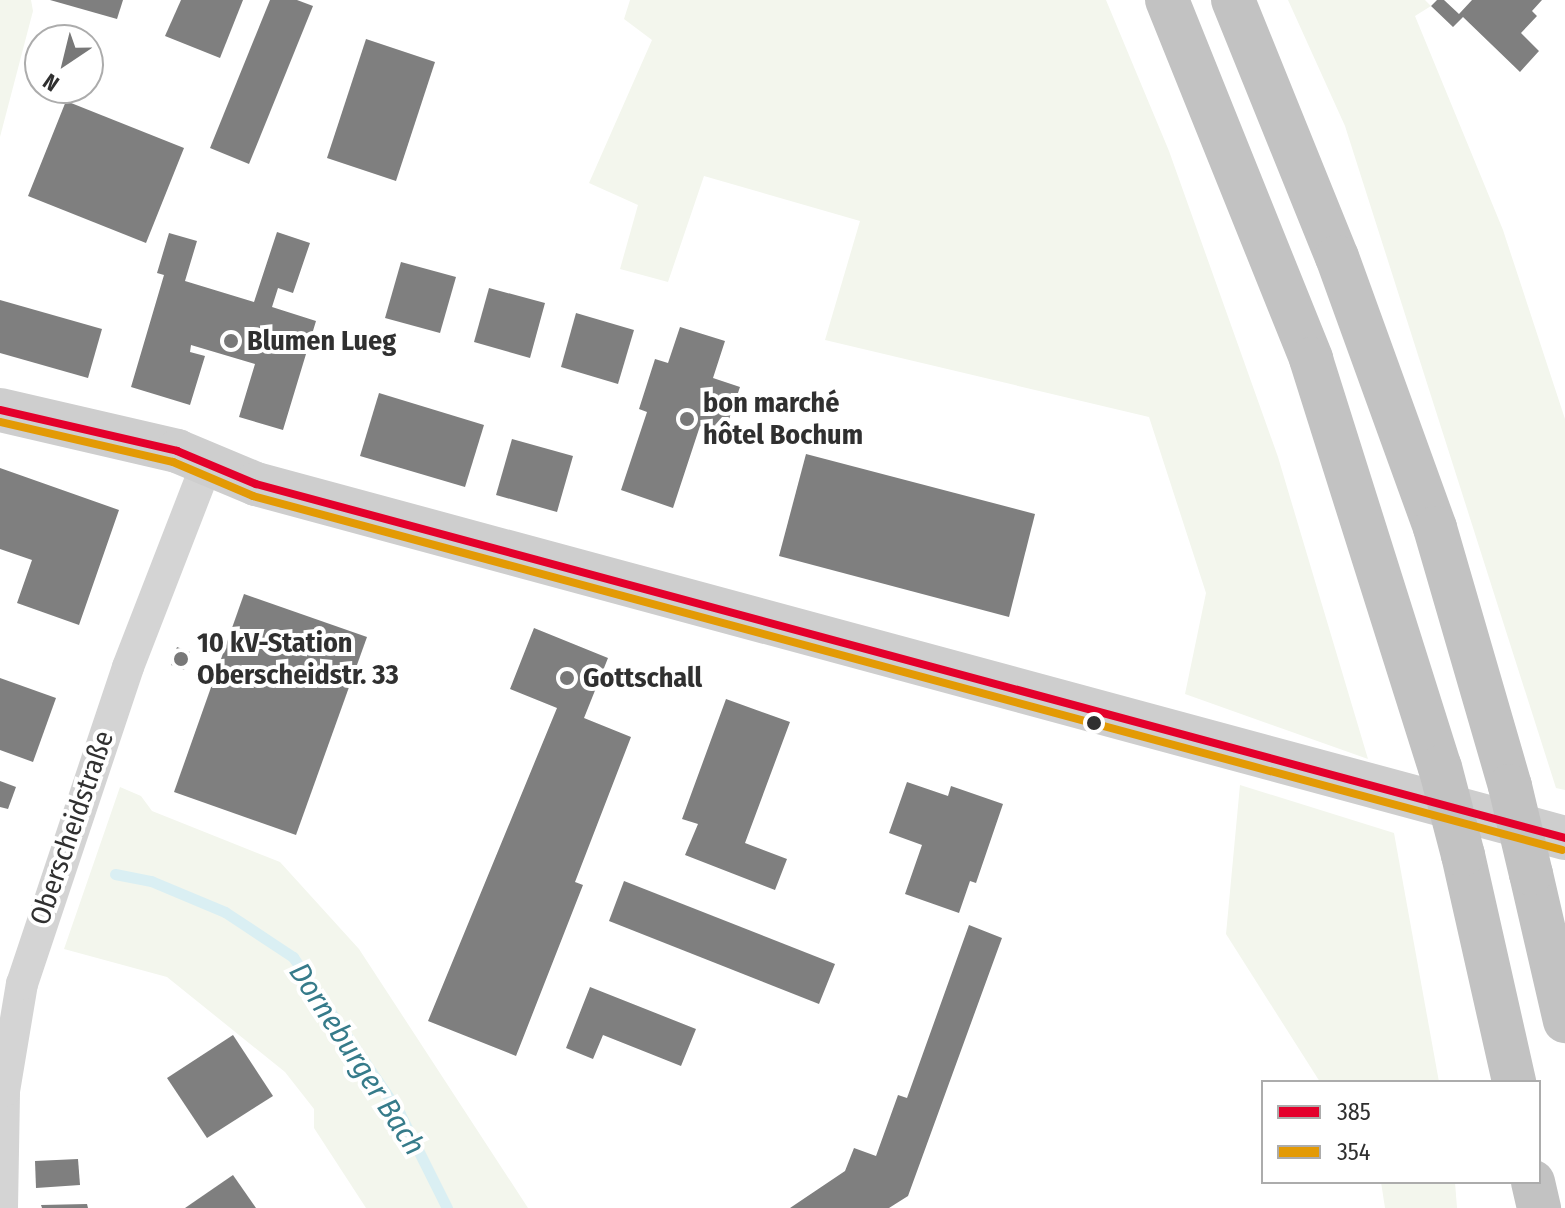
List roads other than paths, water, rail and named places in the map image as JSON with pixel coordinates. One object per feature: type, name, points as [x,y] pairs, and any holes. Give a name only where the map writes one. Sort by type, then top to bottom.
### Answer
[{"type":"highway","points":[[1167,0],[1311,359],[1440,767],[1514,1080]]},
{"type":"highway","points":[[1233,0],[1337,257],[1435,528],[1510,786],[1565,1021]]},
{"type":"highway","points":[[1503,1184],[1507,1208]]},
{"type":"highway","points":[[1533,1184],[1539,1208]]},
{"type":"street","points":[[0,410],[177,451],[256,484],[1565,838]]},
{"type":"street","name":"Oberscheidstraße","points":[[2,1208],[2,1130],[10,1037],[37,928],[128,667],[207,463]]},
{"type":"waterway","name":"Dorneburger Bach","points":[[115,874],[151,881],[225,912],[293,957],[400,1114],[447,1208]]},
{"type":"place","name":"Blumen Lueg","points":[[231,341]]},
{"type":"place","name":"bon marché hôtel Bochum","points":[[687,419]]},
{"type":"place","name":"10 kV-Station Oberscheidstr. 33","points":[[181,659]]},
{"type":"place","name":"Gottschall","points":[[567,678]]}]
